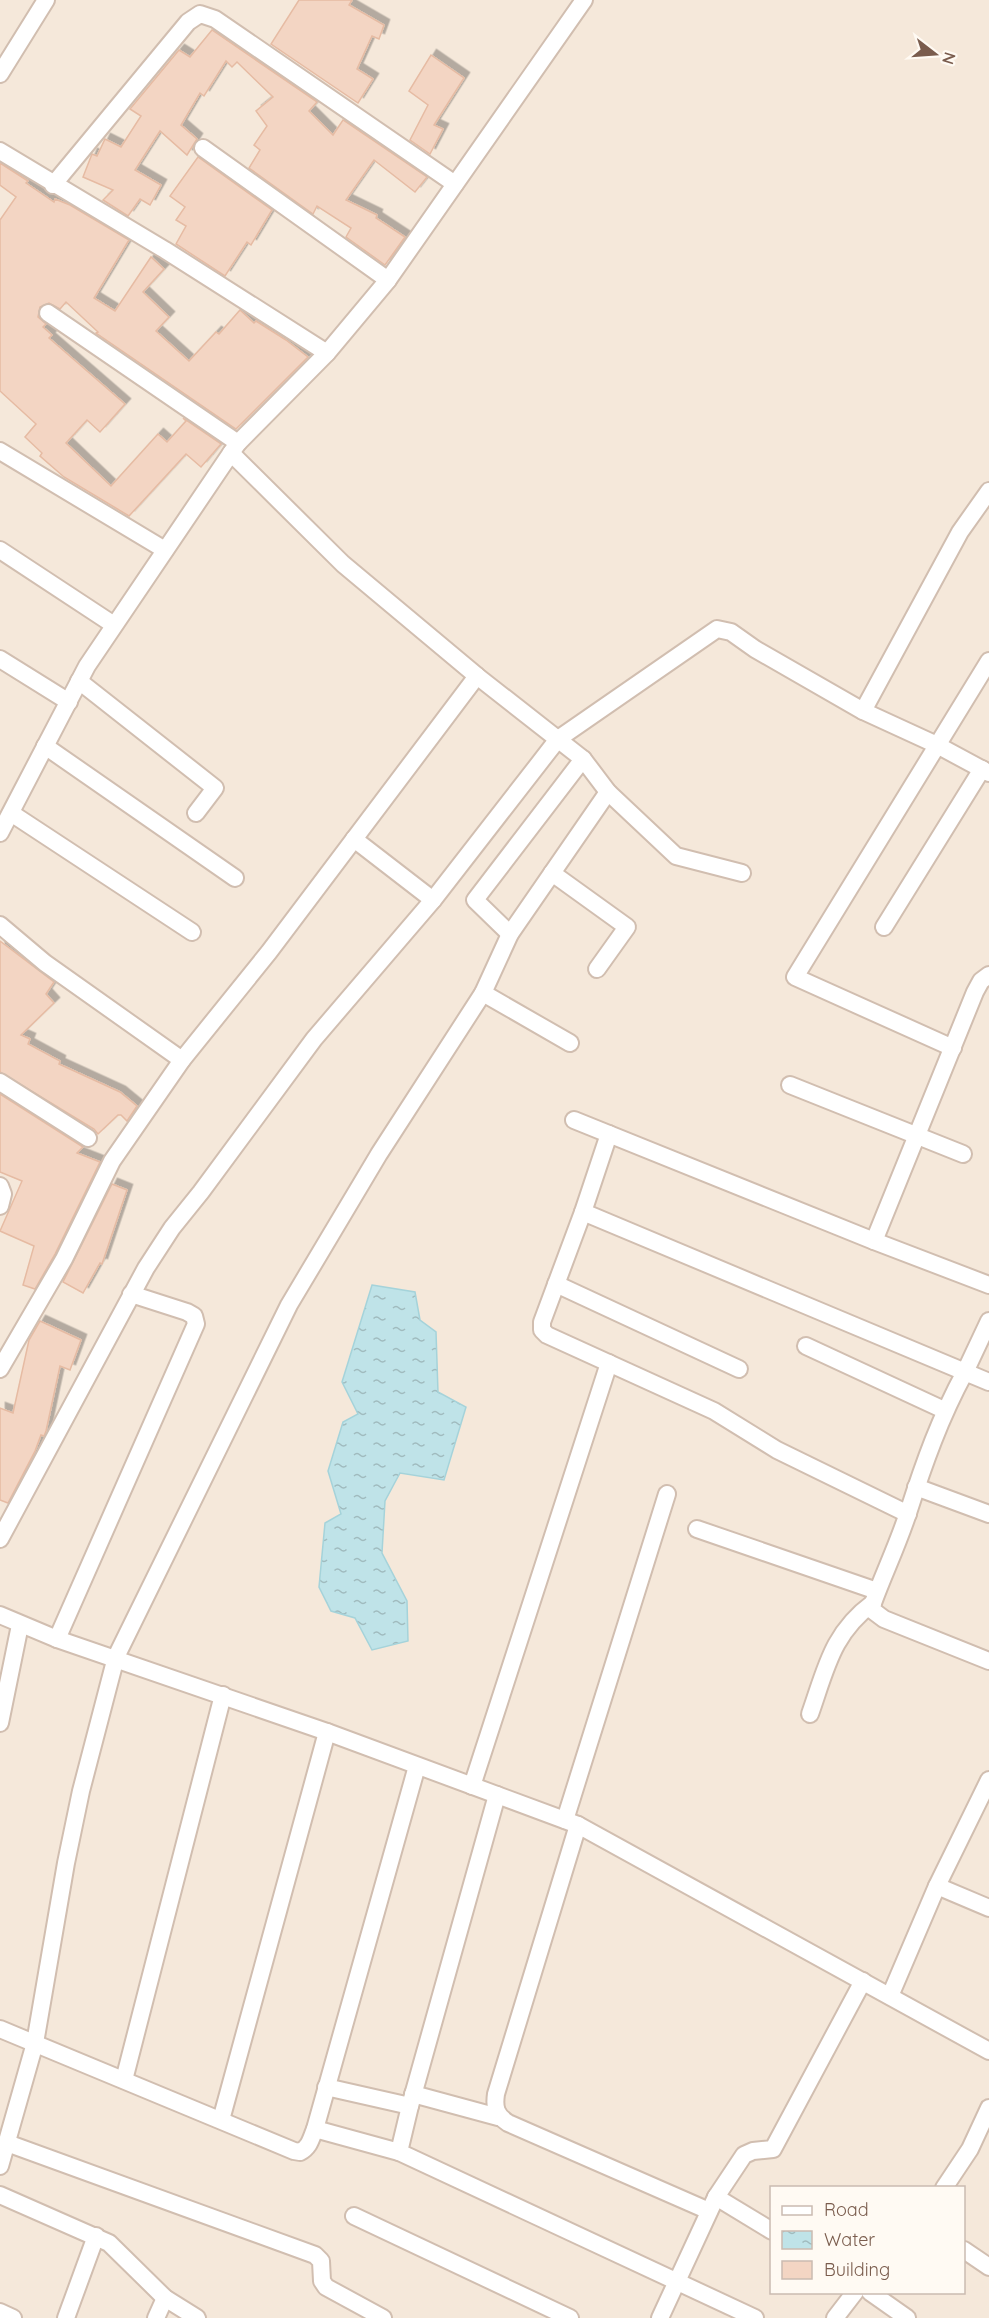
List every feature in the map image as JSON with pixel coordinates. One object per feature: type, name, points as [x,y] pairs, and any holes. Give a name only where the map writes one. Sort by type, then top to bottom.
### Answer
[{"type":"street","points":[[0,74],[46,0]]},
{"type":"street","points":[[0,833],[79,681],[114,625],[234,448],[327,353],[388,280],[584,0]]},
{"type":"street","points":[[53,185],[188,22],[200,14],[215,19],[455,184]]},
{"type":"street","points":[[202,148],[388,280]]},
{"type":"street","points":[[0,151],[53,185],[165,250],[327,353]]},
{"type":"street","points":[[48,313],[234,448],[343,564],[477,676],[583,759],[608,792],[676,855],[742,873]]},
{"type":"street","points":[[0,451],[165,550]]},
{"type":"street","points":[[864,711],[960,532],[989,491]]},
{"type":"street","points":[[0,550],[114,625]]},
{"type":"street","points":[[0,1539],[131,1294],[172,1228],[314,1039],[433,900],[558,739],[717,629],[731,632],[754,649],[864,711],[986,771],[884,927]]},
{"type":"street","points":[[0,659],[69,702]]},
{"type":"street","points":[[953,1048],[795,977],[989,662]]},
{"type":"street","points":[[0,1369],[64,1259],[112,1161],[182,1060],[269,952],[477,676]]},
{"type":"street","points":[[79,681],[215,788],[196,813]]},
{"type":"street","points":[[45,746],[235,878]]},
{"type":"street","points":[[510,934],[476,900],[583,759]]},
{"type":"street","points":[[0,2166],[6,2143],[6,2124],[34,2043],[81,1791],[116,1657],[289,1305],[380,1154],[483,993],[510,934],[608,792]]},
{"type":"street","points":[[11,813],[192,932]]},
{"type":"street","points":[[354,839],[433,900]]},
{"type":"street","points":[[552,873],[627,927],[597,969]]},
{"type":"street","points":[[0,925],[45,963],[182,1060]]},
{"type":"street","points":[[874,1241],[975,992],[981,981],[989,975]]},
{"type":"street","points":[[483,993],[570,1043]]},
{"type":"street","points":[[0,1082],[88,1138]]},
{"type":"street","points":[[790,1085],[963,1154]]},
{"type":"street","points":[[573,1120],[989,1285]]},
{"type":"street","points":[[609,1134],[542,1330],[552,1339],[714,1411],[777,1450],[908,1514]]},
{"type":"street","points":[[0,1186],[3,1194],[0,1206]]},
{"type":"street","points":[[583,1212],[989,1382]]},
{"type":"street","points":[[556,1284],[739,1369]]},
{"type":"street","points":[[57,1639],[196,1324],[194,1316],[187,1312],[131,1294]]},
{"type":"street","points":[[989,1321],[944,1410],[872,1610],[877,1616],[989,1661]]},
{"type":"street","points":[[806,1346],[944,1410]]},
{"type":"street","points":[[472,1786],[609,1363]]},
{"type":"street","points":[[915,1487],[989,1514]]},
{"type":"street","points":[[498,2117],[494,2105],[496,2094],[571,1823],[667,1494]]},
{"type":"street","points":[[697,1529],[875,1597]]},
{"type":"street","points":[[810,1714],[842,1632],[875,1597]]},
{"type":"street","points":[[0,1615],[57,1639],[116,1657],[327,1732],[571,1823],[989,2051]]},
{"type":"street","points":[[0,1723],[21,1625]]},
{"type":"street","points":[[124,2080],[223,1695]]},
{"type":"street","points":[[221,2120],[327,1732]]},
{"type":"street","points":[[0,2029],[300,2152],[309,2144],[315,2128],[417,1766]]},
{"type":"street","points":[[890,1996],[937,1886],[982,1810],[989,1780]]},
{"type":"street","points":[[399,2152],[411,2100],[497,1796]]},
{"type":"street","points":[[937,1886],[989,1908]]},
{"type":"street","points":[[660,2318],[712,2204],[744,2155],[753,2151],[773,2149],[863,1981]]},
{"type":"street","points":[[326,2087],[498,2117],[712,2204],[770,2231]]},
{"type":"street","points":[[945,2186],[970,2149],[989,2108]]},
{"type":"street","points":[[315,2128],[399,2152],[755,2318]]},
{"type":"street","points":[[6,2143],[315,2255],[321,2261],[322,2281],[326,2287],[383,2318]]},
{"type":"street","points":[[0,2195],[96,2236],[119,2252],[165,2298],[198,2318]]},
{"type":"street","points":[[354,2216],[570,2318]]},
{"type":"street","points":[[66,2318],[96,2236]]},
{"type":"street","points":[[965,2251],[989,2267]]},
{"type":"street","points":[[835,2318],[853,2294]]},
{"type":"street","points":[[873,2294],[907,2318]]},
{"type":"street","points":[[156,2318],[165,2298]]},
{"type":"street","points":[[0,2312],[13,2318]]},
{"type":"shaded area","points":[[0,0],[989,0],[989,2318],[0,2318]]},
{"type":"water","points":[[372,1285],[415,1292],[420,1320],[436,1332],[438,1392],[466,1407],[444,1480],[400,1473],[385,1501],[382,1553],[407,1601],[408,1641],[372,1650],[355,1618],[331,1611],[319,1587],[325,1523],[341,1514],[328,1471],[343,1422],[358,1414],[342,1382]]},
{"type":"building","points":[[299,0],[352,0],[349,5],[384,25],[379,39],[372,36],[357,69],[373,79],[358,103],[271,44]]},
{"type":"building","points":[[212,30],[317,102],[309,111],[333,135],[343,120],[427,177],[415,192],[374,160],[346,200],[377,215],[376,218],[405,237],[385,265],[346,237],[351,228],[317,206],[313,214],[249,168],[260,150],[254,145],[267,126],[256,111],[273,97],[237,62],[232,67],[226,61],[204,96],[200,93],[181,125],[197,139],[187,155],[160,131],[135,170],[161,185],[150,205],[140,199],[128,216],[103,200],[113,190],[83,177],[92,154],[97,156],[105,139],[121,147],[141,116],[130,109],[179,50],[190,57]]},
{"type":"building","points":[[431,55],[464,78],[434,125],[443,129],[430,154],[410,140],[428,105],[409,91]]},
{"type":"building","points":[[198,157],[272,210],[251,245],[247,242],[225,276],[176,244],[186,226],[176,220],[185,207],[170,196]]},
{"type":"building","points":[[0,163],[28,181],[26,183],[54,202],[55,199],[70,205],[129,240],[94,298],[115,311],[151,257],[164,269],[143,292],[169,317],[156,331],[189,361],[216,332],[219,334],[240,310],[254,323],[256,321],[308,357],[236,429],[96,333],[98,332],[66,302],[60,309],[49,303],[40,307],[38,317],[46,324],[43,327],[52,335],[49,338],[125,404],[100,432],[87,420],[66,443],[111,486],[158,434],[167,442],[186,421],[183,418],[221,444],[201,467],[186,454],[129,516],[64,477],[40,456],[42,453],[25,437],[36,424],[0,391],[0,220],[16,197],[0,185]]},
{"type":"building","points":[[0,941],[54,982],[46,994],[54,1003],[21,1035],[30,1039],[28,1044],[60,1061],[59,1064],[120,1092],[137,1106],[127,1121],[118,1115],[98,1134],[94,1129],[0,1072]]},
{"type":"building","points":[[0,1094],[83,1147],[77,1153],[100,1162],[55,1254],[35,1289],[23,1285],[34,1246],[0,1231],[22,1181],[0,1172]]},
{"type":"building","points":[[112,1184],[127,1190],[102,1264],[100,1263],[83,1293],[63,1282]]},
{"type":"building","points":[[40,1321],[81,1340],[70,1370],[60,1366],[46,1431],[44,1436],[41,1435],[8,1503],[0,1500],[0,1408],[13,1413],[29,1340]]}]
